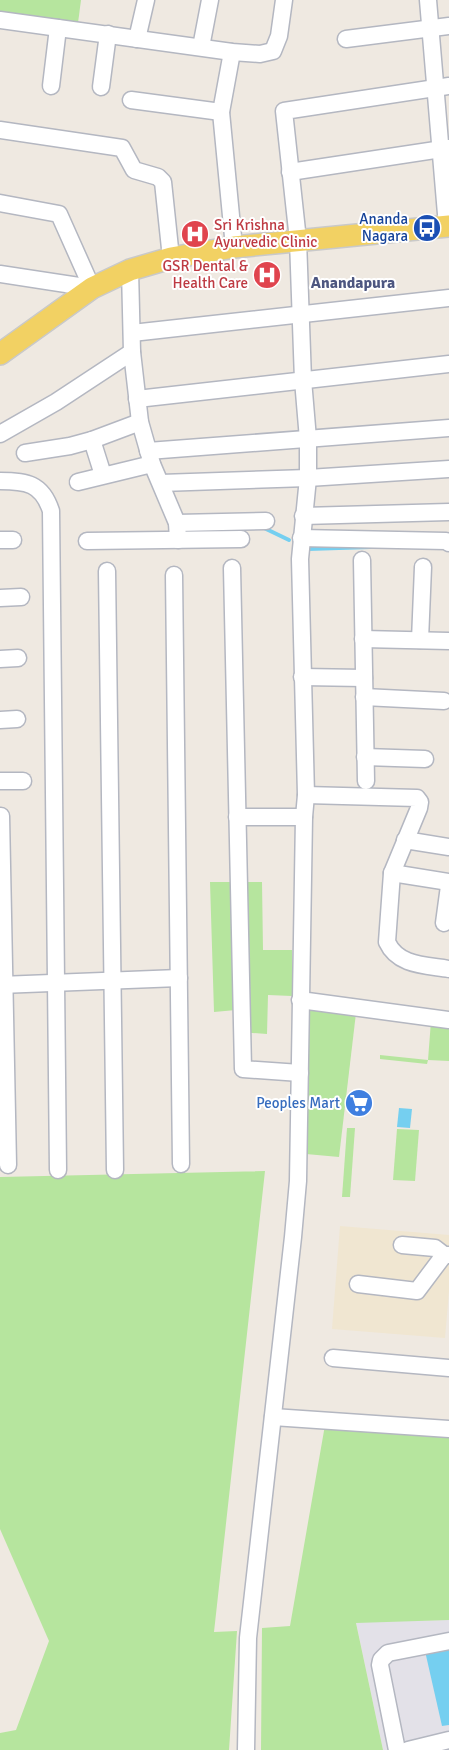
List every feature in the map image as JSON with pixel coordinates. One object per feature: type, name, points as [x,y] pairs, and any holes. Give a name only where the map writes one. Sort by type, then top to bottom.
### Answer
[{"type":"main road","points":[[0,354],[92,288],[130,270],[171,258],[234,247],[448,226]]},
{"type":"street","points":[[137,39],[146,0]]},
{"type":"street","points":[[201,48],[210,0]]},
{"type":"street","points":[[0,20],[201,48],[260,54],[274,51],[279,36],[284,0]]},
{"type":"street","points":[[428,0],[442,87],[448,226]]},
{"type":"street","points":[[346,40],[449,26]]},
{"type":"street","points":[[51,86],[58,28]]},
{"type":"street","points":[[102,87],[108,34]]},
{"type":"street","points":[[232,52],[221,112],[234,247]]},
{"type":"street","points":[[246,1750],[248,1638],[298,1180],[300,1000],[306,795],[300,559],[308,478],[308,439],[303,380],[298,240],[284,111],[442,87]]},
{"type":"street","points":[[131,100],[221,112]]},
{"type":"street","points":[[0,130],[122,148],[134,170],[158,177],[163,182],[171,258]]},
{"type":"street","points":[[290,172],[445,149]]},
{"type":"street","points":[[0,203],[59,214],[92,288]]},
{"type":"street","points":[[130,270],[132,352],[140,422],[150,457],[177,523],[178,540]]},
{"type":"street","points":[[0,274],[92,288]]},
{"type":"street","points":[[132,333],[449,298]]},
{"type":"street","points":[[0,434],[56,402],[132,352]]},
{"type":"street","points":[[136,398],[449,364]]},
{"type":"street","points":[[25,453],[70,446],[140,422]]},
{"type":"street","points":[[78,482],[103,475],[150,457],[308,439],[449,428]]},
{"type":"street","points":[[92,440],[103,475]]},
{"type":"street","points":[[161,483],[308,478],[449,470]]},
{"type":"street","points":[[0,482],[22,482],[36,488],[44,495],[51,510],[58,1170]]},
{"type":"street","points":[[303,516],[449,512]]},
{"type":"street","points":[[177,523],[266,521]]},
{"type":"street","points":[[88,541],[241,538]]},
{"type":"street","points":[[301,538],[446,541],[449,543]]},
{"type":"street","points":[[362,560],[366,782]]},
{"type":"street","points":[[420,640],[423,567]]},
{"type":"street","points":[[232,568],[243,1069],[300,1073]]},
{"type":"street","points":[[107,571],[114,1170]]},
{"type":"street","points":[[174,575],[181,1164]]},
{"type":"street","points":[[0,598],[22,597]]},
{"type":"street","points":[[363,639],[449,641]]},
{"type":"street","points":[[0,658],[18,658]]},
{"type":"street","points":[[302,677],[364,678]]},
{"type":"street","points":[[364,697],[444,701]]},
{"type":"street","points":[[0,720],[17,719]]},
{"type":"street","points":[[365,757],[425,759]]},
{"type":"street","points":[[0,781],[23,781]]},
{"type":"street","points":[[306,795],[417,798],[420,802],[419,808],[392,873],[386,942],[397,956],[406,960],[449,969]]},
{"type":"street","points":[[1,816],[2,985],[8,1165]]},
{"type":"street","points":[[237,817],[304,817]]},
{"type":"street","points":[[405,840],[449,847]]},
{"type":"street","points":[[392,873],[449,884],[444,922]]},
{"type":"street","points":[[2,985],[179,978]]},
{"type":"street","points":[[300,1000],[449,1020]]},
{"type":"street","points":[[358,1284],[417,1290],[446,1255],[435,1248],[402,1245]]},
{"type":"street","points":[[333,1358],[449,1368]]},
{"type":"street","points":[[273,1417],[449,1429]]},
{"type":"street","points":[[397,1750],[380,1665],[381,1660],[388,1654],[449,1641]]},
{"type":"street","points":[[408,1750],[449,1740]]},
{"type":"shaded area","points":[[340,1226],[449,1235],[449,1291],[445,1338],[332,1329]]},
{"type":"shaded area","points":[[449,1620],[449,1750],[383,1750],[356,1622]]},
{"type":"green space","points":[[0,0],[81,0],[78,23],[0,11]]},
{"type":"green space","points":[[210,882],[262,882],[263,950],[292,950],[292,996],[268,995],[267,1034],[238,1032],[236,1010],[214,1012]]},
{"type":"green space","points":[[305,1005],[356,1013],[339,1157],[306,1154]]},
{"type":"green space","points":[[431,1021],[449,1023],[449,1061],[428,1060]]},
{"type":"green space","points":[[380,1055],[428,1060],[427,1064],[380,1059]]},
{"type":"green space","points":[[347,1128],[355,1128],[350,1197],[342,1197]]},
{"type":"green space","points":[[397,1129],[419,1130],[415,1181],[393,1180]]},
{"type":"green space","points":[[265,1171],[214,1632],[237,1631],[229,1750],[0,1750],[0,1733],[16,1730],[49,1641],[0,1529],[0,1177]]},
{"type":"green space","points":[[325,1425],[449,1435],[449,1620],[356,1623],[383,1750],[261,1750],[262,1628],[290,1626]]},
{"type":"water","points":[[399,1108],[412,1109],[410,1128],[397,1127]]},
{"type":"water","points":[[449,1646],[449,1725],[442,1726],[425,1651]]},
{"type":"waterway","points":[[262,527],[289,540]]},
{"type":"waterway","points":[[308,549],[370,547]]},
{"type":"place","name":"Ananda Nagara","points":[[427,228]]},
{"type":"place","name":"Sri Krishna Ayurvedic Clinic","points":[[195,234]]},
{"type":"place","name":"GSR Dental & Health Care","points":[[267,275]]},
{"type":"place","name":"Peoples Mart","points":[[359,1103]]},
{"type":"district","name":"Anandapura","points":[[353,282]]}]
